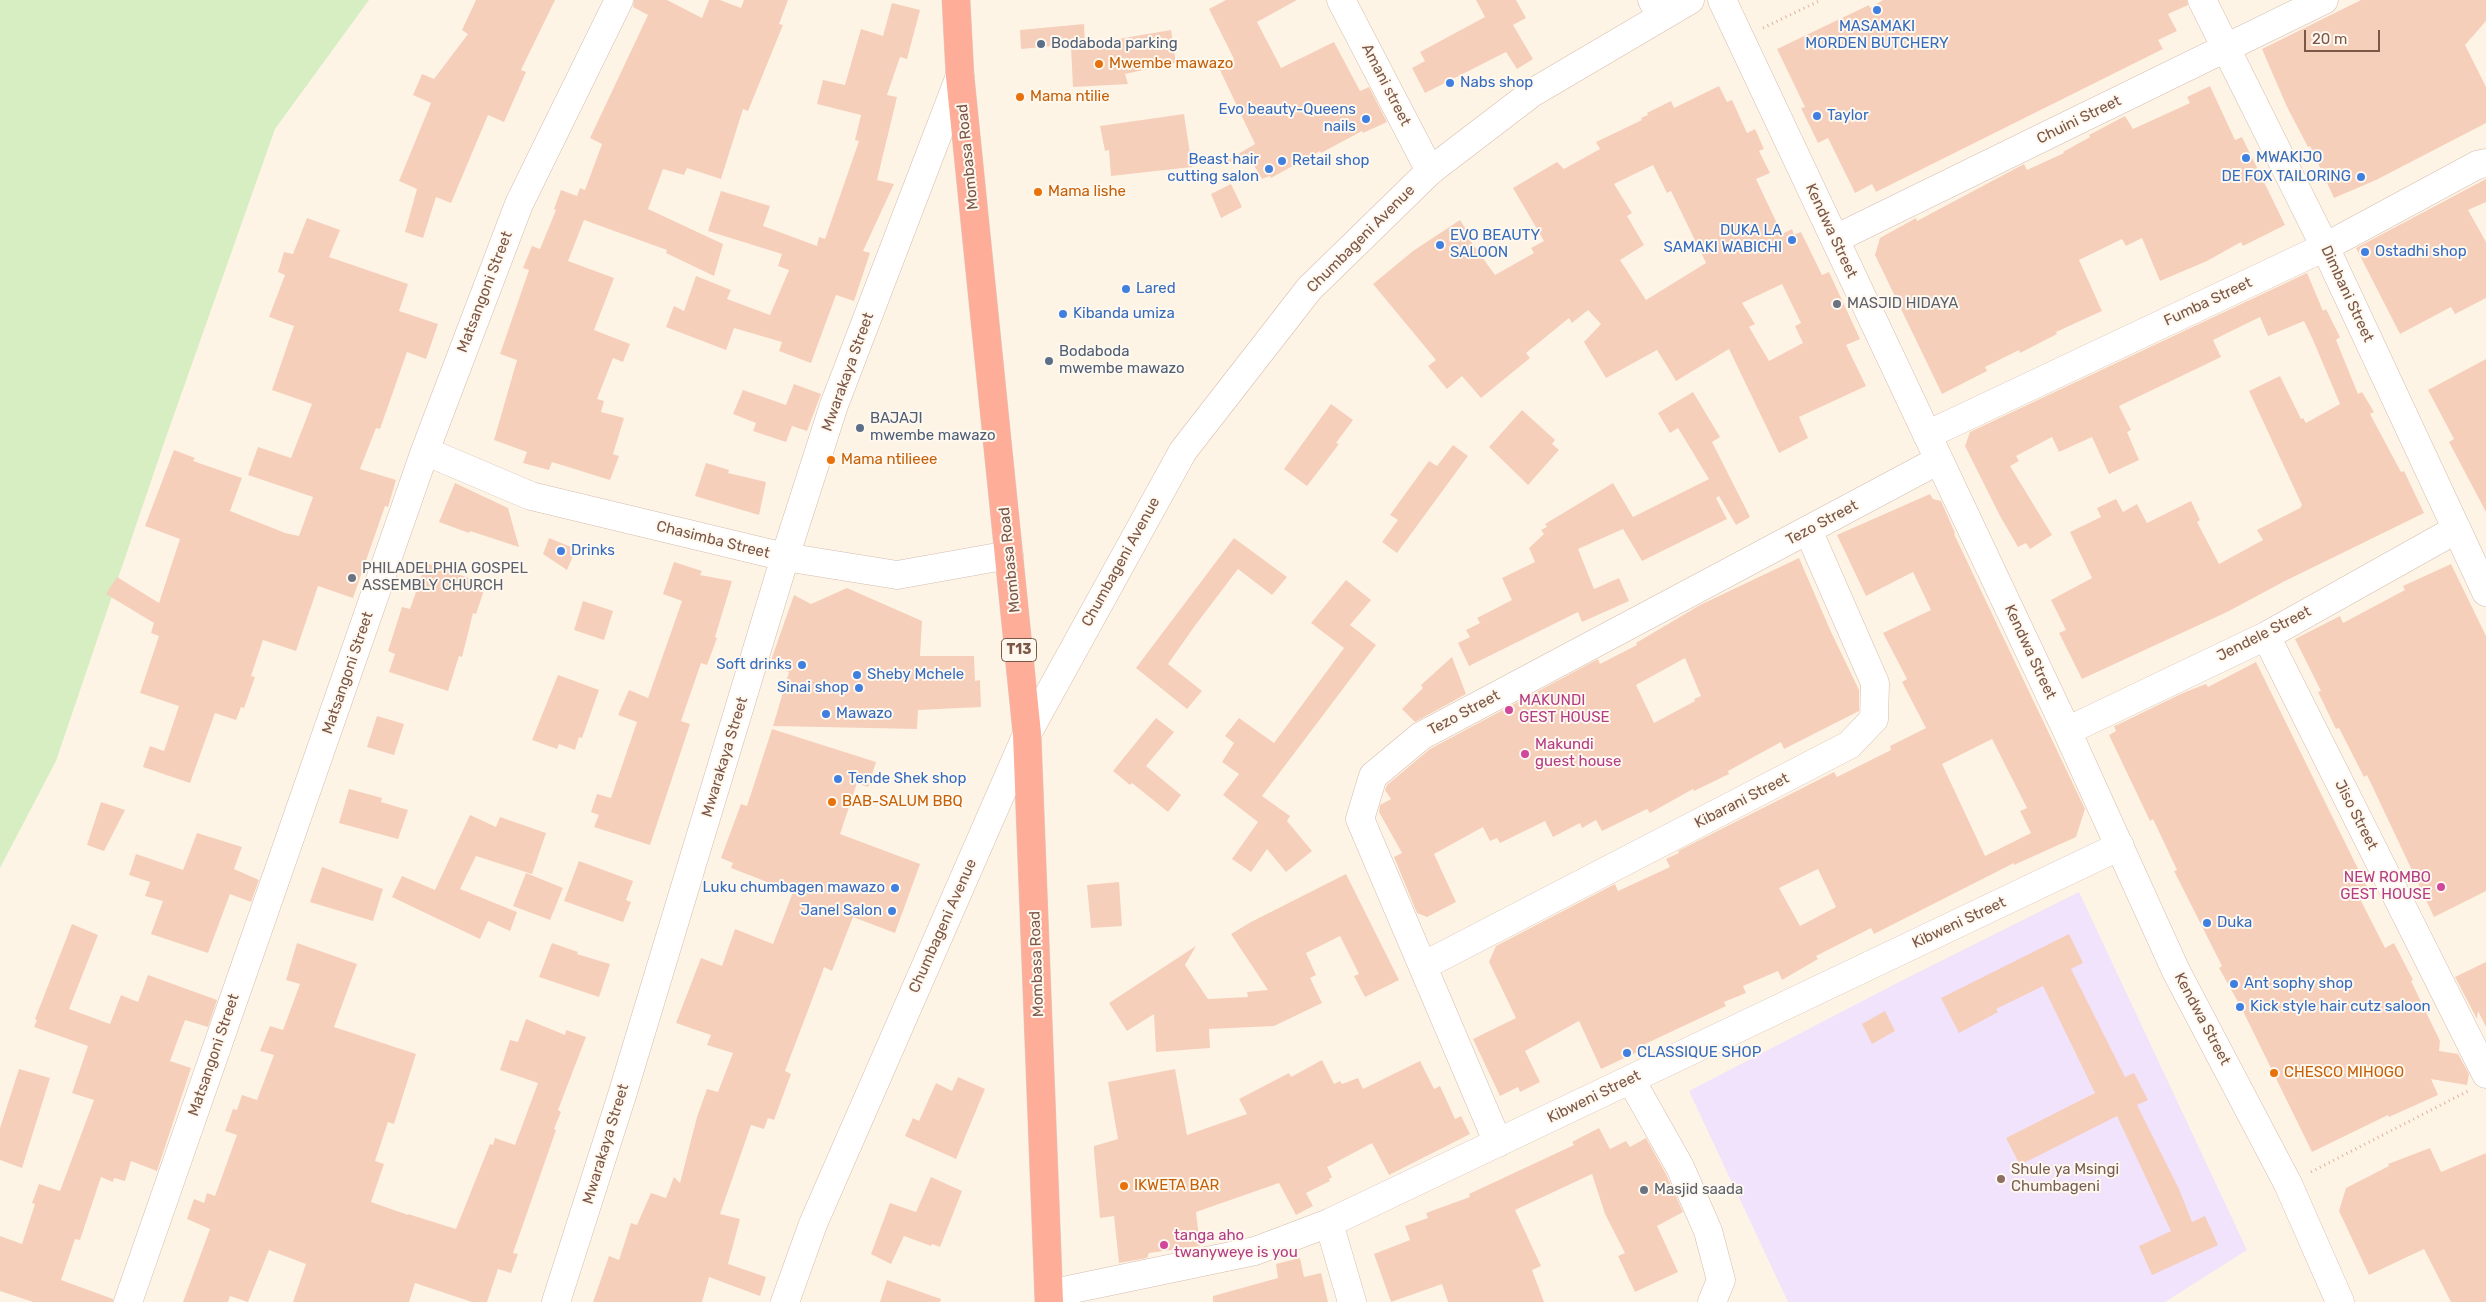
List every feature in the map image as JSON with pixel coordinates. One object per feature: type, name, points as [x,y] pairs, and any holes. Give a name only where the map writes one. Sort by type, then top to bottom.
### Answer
[{"type":"highway","name":"Mombasa Road","points":[[956,0],[960,76],[1027,734],[1049,1298]]},
{"type":"street","name":"Matsangoni Street","points":[[128,1302],[425,451],[519,204],[619,0]]},
{"type":"street","name":"Amani street","points":[[1341,0],[1430,171]]},
{"type":"street","name":"Chumbageni Avenue","points":[[785,1302],[813,1224],[1027,734],[1183,451],[1309,290],[1430,171],[1532,93],[1657,8],[1690,0]]},
{"type":"street","name":"Kendwa Street","points":[[1722,0],[2067,731],[2176,971],[2288,1184],[2340,1302]]},
{"type":"street","name":"Dimbani Street","points":[[2202,0],[2325,247],[2485,586]]},
{"type":"street","name":"Chuini Street","points":[[1835,239],[2324,0]]},
{"type":"street","name":"Mwarakaya Street","points":[[556,1302],[626,1082],[785,557],[834,406],[960,76]]},
{"type":"street","name":"Fumba Street","points":[[1928,435],[2325,247],[2476,165],[2486,163]]},
{"type":"street","name":"Chasimba Street","points":[[425,451],[531,496],[785,557],[897,576],[1009,556]]},
{"type":"street","name":"Tezo Street","points":[[1498,1143],[1360,819],[1373,776],[1421,736],[1939,460]]},
{"type":"street","name":"Jendele Street","points":[[2067,731],[2266,636],[2457,529]]},
{"type":"street","name":"Kibarani Street","points":[[1423,966],[1849,745],[1874,720],[1875,683],[1808,530]]},
{"type":"street","name":"Jiso Street","points":[[2266,636],[2477,1082]]},
{"type":"street","name":"Kibweni Street","points":[[1049,1298],[1255,1251],[1329,1223],[2120,846]]},
{"type":"street","points":[[1631,1080],[1680,1167],[1708,1231],[1720,1280],[1712,1302]]},
{"type":"street","points":[[1329,1223],[1352,1302]]},
{"type":"path","points":[[1740,39],[1821,0]]},
{"type":"path","points":[[2288,1184],[2477,1082]]},
{"type":"shaded area","points":[[2079,892],[2247,1250],[2165,1302],[1788,1302],[1689,1091],[1901,981]]},
{"type":"green space","points":[[0,0],[369,0],[275,129],[164,443],[56,761],[0,868]]},
{"type":"building","points":[[476,0],[555,0],[521,70],[526,72],[504,122],[488,115],[451,203],[436,197],[423,238],[405,232],[417,189],[399,181],[431,103],[413,95],[422,74],[434,79],[468,34],[462,30]]},
{"type":"building","points":[[634,0],[667,0],[702,18],[709,0],[720,0],[741,8],[744,0],[788,0],[779,24],[783,25],[748,111],[743,109],[721,179],[687,168],[684,175],[663,169],[648,209],[723,244],[714,276],[666,253],[667,250],[584,220],[568,261],[614,278],[594,330],[630,344],[623,362],[613,358],[597,399],[604,401],[601,412],[624,418],[613,454],[619,456],[610,480],[552,462],[549,470],[523,463],[527,452],[494,440],[517,360],[500,354],[529,270],[523,268],[532,246],[540,249],[556,210],[554,209],[561,190],[577,196],[580,188],[585,190],[602,144],[590,138],[648,15],[633,7]]},
{"type":"building","points":[[1226,0],[1297,0],[1257,22],[1281,68],[1334,42],[1360,91],[1369,87],[1387,122],[1363,133],[1362,131],[1321,153],[1320,151],[1271,178],[1270,176],[1262,179],[1251,160],[1223,163],[1255,144],[1219,68],[1234,59],[1209,9]]},
{"type":"building","points":[[1476,0],[1516,0],[1526,18],[1513,25],[1533,59],[1517,69],[1506,52],[1425,93],[1412,68],[1425,61],[1420,52],[1485,17]]},
{"type":"building","points":[[1883,0],[2187,0],[2188,5],[2168,14],[2177,31],[2158,40],[2163,49],[1876,192],[1872,184],[1855,193],[1828,138],[1818,143],[1801,108],[1805,107],[1777,49],[1869,5],[1870,8]]},
{"type":"building","points":[[2361,0],[2486,0],[2486,21],[2465,45],[2486,87],[2486,123],[2376,180],[2334,198],[2310,146],[2308,147],[2287,107],[2262,49]]},
{"type":"building","points":[[892,3],[920,10],[907,59],[900,57],[887,95],[897,97],[877,180],[894,184],[863,251],[870,253],[854,301],[836,295],[811,363],[779,351],[782,342],[734,328],[726,350],[666,327],[674,306],[684,311],[696,276],[731,290],[727,299],[770,315],[789,270],[778,266],[782,254],[708,231],[721,191],[770,206],[763,226],[817,246],[819,237],[825,239],[859,141],[855,140],[861,115],[817,104],[823,80],[845,85],[861,29],[883,36]]},
{"type":"building","points":[[1084,24],[1085,43],[1021,49],[1020,30]]},
{"type":"building","points":[[1171,30],[1176,63],[1125,74],[1128,84],[1073,87],[1071,47]]},
{"type":"building","points":[[1719,86],[1727,102],[1732,100],[1747,133],[1755,129],[1764,149],[1759,151],[1770,173],[1756,179],[1782,234],[1792,229],[1794,235],[1801,232],[1822,275],[1829,272],[1860,339],[1846,345],[1866,386],[1799,417],[1808,438],[1779,453],[1729,349],[1676,381],[1657,350],[1606,378],[1584,342],[1601,324],[1588,310],[1572,323],[1569,318],[1526,353],[1530,358],[1481,398],[1462,376],[1447,389],[1428,366],[1436,360],[1373,284],[1413,251],[1460,220],[1471,237],[1469,239],[1495,275],[1534,253],[1531,248],[1544,241],[1513,188],[1557,162],[1564,169],[1600,149],[1596,142],[1642,120],[1641,118],[1648,115],[1647,113],[1671,101],[1674,108]],"holes":[[[1653,165],[1667,193],[1671,191],[1706,263],[1646,300],[1620,260],[1644,245],[1627,216],[1632,213],[1614,184]],[[1782,284],[1801,323],[1795,326],[1803,343],[1769,361],[1749,327],[1755,324],[1742,303]]]},
{"type":"building","points":[[2210,86],[2235,140],[2242,137],[2285,225],[2243,246],[2241,242],[2207,261],[2160,281],[2142,238],[2126,246],[2122,239],[2079,260],[2102,311],[2056,332],[2057,334],[2020,353],[2019,350],[1985,367],[1987,371],[1942,394],[1875,255],[1880,238],[1916,218],[1917,221],[2024,164],[2027,170],[2064,153],[2090,137],[2089,135],[2125,116],[2133,129],[2190,103],[2187,97]]},
{"type":"building","points":[[1184,114],[1192,167],[1111,176],[1109,150],[1105,151],[1100,126]]},
{"type":"building","points":[[2486,179],[2486,202],[2468,210],[2486,242],[2486,298],[2455,314],[2451,307],[2400,334],[2356,248]]},
{"type":"building","points":[[1231,184],[1242,207],[1221,218],[1211,194]]},
{"type":"building","points":[[307,218],[340,230],[329,257],[408,284],[399,311],[438,324],[426,359],[407,352],[380,429],[376,428],[360,469],[396,480],[388,507],[385,506],[353,598],[318,586],[296,651],[263,640],[251,676],[255,677],[244,708],[241,707],[236,720],[215,713],[190,783],[143,767],[150,746],[164,751],[179,706],[140,693],[159,636],[151,633],[154,623],[106,594],[117,577],[159,603],[180,539],[145,526],[174,450],[195,458],[193,461],[242,478],[230,511],[285,533],[299,536],[313,497],[248,475],[258,447],[291,458],[312,404],[272,390],[294,326],[269,317],[285,275],[278,272],[284,252],[293,254]]},
{"type":"building","points":[[2307,273],[2323,311],[2326,309],[2340,337],[2336,340],[2358,394],[2362,392],[2374,412],[2370,414],[2401,472],[2404,471],[2424,513],[2283,582],[2227,612],[2082,679],[2059,633],[2066,630],[2051,600],[2092,578],[2070,532],[2101,517],[2097,508],[2116,499],[2123,512],[2137,504],[2147,523],[2191,501],[2200,520],[2197,522],[2219,564],[2263,540],[2257,530],[2300,508],[2302,505],[2249,391],[2280,376],[2301,419],[2303,418],[2306,423],[2340,404],[2313,340],[2304,321],[2268,336],[2260,317],[2213,340],[2221,357],[2119,406],[2131,430],[2127,432],[2139,460],[2109,474],[2092,437],[2059,452],[2052,437],[2016,456],[2019,461],[2010,466],[2052,535],[2030,549],[2026,543],[2018,547],[2000,516],[1965,446],[1970,432]]},
{"type":"building","points":[[2486,359],[2486,512],[2449,442],[2454,439],[2428,390]]},
{"type":"building","points":[[794,384],[821,394],[807,431],[792,426],[786,442],[753,431],[756,423],[733,414],[743,390],[786,405]]},
{"type":"building","points":[[1693,392],[1720,437],[1712,442],[1750,517],[1736,525],[1719,496],[1716,498],[1727,519],[1642,561],[1623,529],[1578,549],[1594,589],[1619,578],[1629,601],[1582,622],[1578,612],[1469,666],[1458,643],[1470,637],[1466,630],[1480,623],[1477,618],[1512,600],[1502,578],[1535,562],[1529,548],[1544,534],[1541,530],[1547,527],[1545,524],[1613,483],[1633,517],[1709,479],[1678,428],[1670,433],[1658,413]]},
{"type":"building","points":[[1331,404],[1353,420],[1336,443],[1339,444],[1307,486],[1284,469]]},
{"type":"building","points":[[1522,410],[1555,440],[1552,444],[1559,450],[1528,485],[1489,447]]},
{"type":"building","points":[[1453,445],[1468,456],[1397,553],[1382,542],[1398,520],[1390,515],[1429,461],[1437,466]]},
{"type":"building","points":[[706,463],[729,470],[728,473],[766,482],[759,515],[695,496]]},
{"type":"building","points":[[455,483],[508,508],[519,547],[470,531],[469,533],[439,522]]},
{"type":"building","points":[[1930,494],[1933,499],[1941,501],[1954,534],[2085,809],[2076,837],[2014,865],[2014,863],[1874,934],[1871,928],[1816,956],[1818,959],[1782,980],[1778,971],[1743,986],[1746,993],[1724,1002],[1726,1006],[1643,1045],[1644,1049],[1601,1069],[1579,1021],[1525,1051],[1540,1082],[1520,1092],[1518,1087],[1500,1096],[1473,1039],[1516,1018],[1489,962],[1496,946],[1615,884],[1618,891],[1670,867],[1666,859],[1679,853],[1678,851],[1834,772],[1837,777],[1891,750],[1890,746],[1926,728],[1902,682],[1907,679],[1883,633],[1931,610],[1913,572],[1866,596],[1837,535]],"holes":[[[1992,739],[2027,808],[2020,811],[2031,833],[1985,856],[1942,764]],[[1818,869],[1836,907],[1800,926],[1779,888]]]},
{"type":"building","points":[[549,538],[576,549],[567,570],[543,554]]},
{"type":"building","points":[[1234,538],[1287,577],[1272,595],[1238,569],[1194,627],[1168,664],[1202,691],[1187,709],[1136,668]]},
{"type":"building","points":[[1799,558],[1859,690],[1859,711],[1784,749],[1781,742],[1728,771],[1729,774],[1694,791],[1693,789],[1650,813],[1647,809],[1602,831],[1596,820],[1582,828],[1580,823],[1553,837],[1545,821],[1500,843],[1497,838],[1490,841],[1483,827],[1434,854],[1456,902],[1427,917],[1417,913],[1394,857],[1402,853],[1379,812],[1380,805],[1391,799],[1385,790],[1387,785],[1430,749],[1598,659],[1600,664],[1637,645],[1636,643],[1700,605]],"holes":[[[1685,658],[1701,696],[1654,723],[1636,685]]]},
{"type":"building","points":[[674,562],[702,571],[700,575],[732,581],[715,637],[717,638],[707,665],[701,663],[681,721],[690,724],[650,845],[594,827],[599,815],[591,812],[597,794],[611,798],[637,722],[618,715],[629,690],[648,698],[682,601],[663,594]]},
{"type":"building","points":[[426,563],[486,584],[476,614],[473,613],[462,657],[459,656],[448,691],[389,672],[395,654],[388,651],[402,607],[410,609]]},
{"type":"building","points":[[2451,564],[2486,636],[2486,891],[2434,917],[2367,775],[2364,777],[2339,728],[2336,729],[2318,692],[2321,691],[2295,639],[2340,616],[2343,623],[2405,590],[2403,586]]},
{"type":"building","points":[[1346,580],[1371,600],[1350,625],[1376,645],[1262,796],[1290,816],[1287,821],[1312,851],[1286,872],[1267,849],[1251,872],[1232,859],[1258,822],[1223,795],[1239,774],[1222,762],[1234,743],[1225,736],[1239,718],[1274,743],[1344,648],[1311,623]]},
{"type":"building","points":[[847,588],[922,621],[920,656],[974,656],[975,681],[980,680],[981,707],[918,710],[917,729],[773,726],[789,672],[769,666],[794,595],[811,604]]},
{"type":"building","points":[[583,601],[613,611],[604,640],[574,630]]},
{"type":"building","points":[[1452,657],[1466,694],[1415,722],[1402,709],[1423,688],[1421,685]]},
{"type":"building","points":[[2256,662],[2367,887],[2357,893],[2385,948],[2394,943],[2440,1041],[2439,1051],[2458,1054],[2469,1074],[2467,1085],[2431,1079],[2438,1095],[2389,1117],[2388,1115],[2312,1152],[2242,1009],[2219,968],[2222,966],[2174,871],[2177,870],[2153,819],[2150,821],[2109,735],[2116,731],[2114,726],[2183,693],[2206,684],[2208,687]]},
{"type":"building","points":[[558,675],[599,690],[582,738],[579,737],[575,750],[559,744],[557,749],[532,740]]},
{"type":"building","points":[[377,716],[404,724],[394,755],[367,747]]},
{"type":"building","points":[[1156,718],[1174,732],[1146,766],[1181,795],[1168,812],[1132,783],[1130,785],[1113,771]]},
{"type":"building","points":[[772,729],[876,762],[868,787],[857,783],[840,834],[920,864],[895,933],[853,917],[832,971],[824,967],[785,1071],[791,1074],[774,1120],[768,1118],[764,1129],[751,1125],[720,1214],[740,1219],[728,1264],[766,1277],[760,1296],[709,1277],[702,1302],[593,1302],[609,1256],[619,1260],[631,1223],[637,1225],[651,1193],[666,1198],[674,1177],[680,1183],[697,1117],[707,1089],[718,1092],[733,1053],[707,1045],[711,1035],[676,1023],[701,958],[722,966],[735,929],[773,944],[793,892],[731,868],[733,863],[721,858],[741,804],[747,806]]},
{"type":"building","points":[[349,789],[382,798],[381,802],[408,810],[398,839],[339,823]]},
{"type":"building","points":[[101,802],[125,810],[104,851],[87,845]]},
{"type":"building","points":[[470,815],[496,827],[500,817],[546,833],[532,874],[476,856],[460,889],[517,912],[510,931],[488,921],[480,939],[392,897],[402,876],[435,890]]},
{"type":"building","points":[[197,833],[242,847],[234,869],[259,880],[251,902],[230,894],[208,953],[151,934],[163,901],[145,896],[150,882],[129,875],[136,854],[183,870]]},
{"type":"building","points":[[579,861],[633,881],[626,900],[631,902],[623,922],[564,901]]},
{"type":"building","points":[[322,867],[383,889],[373,921],[310,902]]},
{"type":"building","points":[[526,873],[563,888],[550,920],[513,906]]},
{"type":"building","points":[[1346,874],[1399,980],[1365,997],[1354,976],[1359,974],[1340,936],[1306,953],[1316,975],[1310,978],[1322,1003],[1274,1026],[1209,1029],[1210,1048],[1156,1052],[1154,1014],[1127,1031],[1109,1003],[1196,946],[1185,965],[1208,999],[1248,997],[1247,992],[1268,990],[1231,934]]},
{"type":"building","points":[[1119,882],[1122,926],[1091,928],[1087,885]]},
{"type":"building","points":[[72,924],[98,935],[69,1009],[110,1024],[121,995],[138,1002],[148,975],[217,1000],[208,1027],[185,1020],[170,1061],[191,1068],[157,1171],[131,1161],[125,1181],[114,1178],[113,1182],[101,1177],[80,1240],[75,1239],[61,1280],[113,1299],[113,1302],[33,1302],[0,1291],[0,1236],[22,1244],[35,1204],[32,1203],[39,1184],[60,1191],[94,1100],[72,1093],[88,1046],[34,1027],[37,1020],[35,1019]]},
{"type":"building","points":[[2069,934],[2083,963],[2071,969],[2125,1077],[2134,1073],[2148,1100],[2137,1105],[2179,1189],[2192,1222],[2205,1216],[2218,1245],[2152,1275],[2139,1246],[2171,1231],[2117,1116],[2020,1165],[2006,1138],[2095,1093],[2043,986],[1996,1009],[1998,1012],[1959,1033],[1941,998]]},
{"type":"building","points":[[297,943],[357,964],[334,1027],[416,1054],[394,1124],[388,1122],[375,1161],[384,1164],[371,1202],[408,1215],[456,1229],[490,1144],[493,1145],[495,1138],[515,1145],[538,1083],[500,1070],[510,1040],[518,1042],[526,1019],[565,1035],[566,1030],[586,1037],[558,1110],[561,1112],[554,1129],[556,1130],[513,1253],[518,1254],[511,1273],[498,1269],[487,1302],[472,1302],[415,1283],[409,1302],[293,1302],[306,1264],[269,1250],[248,1302],[230,1296],[228,1302],[183,1302],[210,1229],[187,1219],[194,1199],[204,1203],[207,1193],[215,1196],[237,1135],[225,1131],[233,1109],[237,1110],[242,1095],[257,1100],[274,1055],[260,1051],[270,1026],[283,1030],[300,984],[286,980]]},
{"type":"building","points":[[552,943],[578,952],[577,954],[610,964],[599,997],[539,977]]},
{"type":"building","points":[[2486,962],[2486,1027],[2478,1011],[2477,1019],[2455,977]]},
{"type":"building","points":[[1885,1011],[1895,1031],[1872,1044],[1862,1024]]},
{"type":"building","points":[[1322,1060],[1334,1084],[1340,1081],[1342,1084],[1358,1078],[1363,1089],[1420,1061],[1434,1089],[1440,1086],[1455,1119],[1461,1116],[1470,1134],[1389,1175],[1372,1143],[1327,1167],[1332,1177],[1329,1179],[1330,1181],[1306,1193],[1313,1206],[1296,1215],[1279,1183],[1196,1212],[1200,1246],[1149,1253],[1147,1258],[1119,1263],[1114,1216],[1100,1218],[1094,1151],[1094,1146],[1118,1139],[1108,1082],[1175,1069],[1187,1135],[1247,1114],[1239,1099],[1289,1073],[1291,1077]]},
{"type":"building","points":[[19,1069],[50,1078],[22,1168],[0,1160],[0,1128]]},
{"type":"building","points":[[958,1077],[985,1089],[956,1159],[905,1136],[913,1118],[919,1121],[936,1083],[952,1091]]},
{"type":"building","points":[[1599,1128],[1610,1149],[1626,1141],[1630,1147],[1646,1138],[1666,1174],[1683,1212],[1657,1226],[1678,1272],[1635,1292],[1618,1256],[1625,1253],[1605,1214],[1592,1174],[1515,1210],[1541,1266],[1532,1270],[1544,1302],[1448,1302],[1442,1284],[1391,1302],[1374,1254],[1410,1240],[1405,1226],[1428,1218],[1426,1213],[1470,1197],[1469,1194],[1574,1145],[1572,1142]]},
{"type":"building","points":[[2430,1148],[2441,1172],[2486,1153],[2486,1302],[2451,1302],[2424,1249],[2369,1275],[2339,1211],[2346,1188],[2389,1166],[2388,1164]]},
{"type":"building","points":[[931,1177],[962,1191],[940,1247],[932,1244],[931,1246],[904,1236],[891,1264],[871,1254],[890,1203],[916,1212]]},
{"type":"building","points":[[1300,1258],[1304,1277],[1321,1273],[1328,1302],[1213,1302],[1213,1296],[1278,1278],[1276,1264]]},
{"type":"building","points":[[887,1280],[941,1299],[940,1302],[880,1302]]},
{"type":"place","name":"MASAMAKI MORDEN BUTCHERY","points":[[1877,10]]},
{"type":"place","name":"Bodaboda parking","points":[[1041,44]]},
{"type":"place","name":"Mwembe mawazo","points":[[1099,64]]},
{"type":"place","name":"Nabs shop","points":[[1450,83]]},
{"type":"place","name":"Mama ntilie","points":[[1020,97]]},
{"type":"place","name":"Taylor","points":[[1817,116]]},
{"type":"place","name":"Evo beauty-Queens nails","points":[[1366,119]]},
{"type":"place","name":"MWAKIJO","points":[[2246,158]]},
{"type":"place","name":"Retail shop","points":[[1282,161]]},
{"type":"place","name":"Beast hair cutting salon","points":[[1269,169]]},
{"type":"place","name":"DE FOX TAILORING","points":[[2361,177]]},
{"type":"place","name":"Mama lishe","points":[[1038,192]]},
{"type":"place","name":"DUKA LA SAMAKI WABICHI","points":[[1792,240]]},
{"type":"place","name":"EVO BEAUTY SALOON","points":[[1440,245]]},
{"type":"place","name":"Ostadhi shop","points":[[2365,252]]},
{"type":"place","name":"Lared","points":[[1126,289]]},
{"type":"place","name":"MASJID HIDAYA","points":[[1837,304]]},
{"type":"place","name":"Kibanda umiza","points":[[1063,314]]},
{"type":"place","name":"Bodaboda mwembe mawazo","points":[[1049,361]]},
{"type":"place","name":"BAJAJI mwembe mawazo","points":[[860,428]]},
{"type":"place","name":"Mama ntilieee","points":[[831,460]]},
{"type":"place","name":"Drinks","points":[[561,551]]},
{"type":"place","name":"PHILADELPHIA GOSPEL ASSEMBLY CHURCH","points":[[352,578]]},
{"type":"place","name":"Soft drinks","points":[[802,665]]},
{"type":"place","name":"Sheby Mchele","points":[[857,675]]},
{"type":"place","name":"Sinai shop","points":[[859,688]]},
{"type":"place","name":"MAKUNDI GEST HOUSE","points":[[1509,710]]},
{"type":"place","name":"Mawazo","points":[[826,714]]},
{"type":"place","name":"Makundi guest house","points":[[1525,754]]},
{"type":"place","name":"Tende Shek shop","points":[[838,779]]},
{"type":"place","name":"BAB-SALUM BBQ","points":[[832,802]]},
{"type":"place","name":"NEW ROMBO GEST HOUSE","points":[[2441,887]]},
{"type":"place","name":"Luku chumbagen mawazo","points":[[895,888]]},
{"type":"place","name":"Janel Salon","points":[[892,911]]},
{"type":"place","name":"Duka","points":[[2207,923]]},
{"type":"place","name":"Ant sophy shop","points":[[2234,984]]},
{"type":"place","name":"Kick style hair cutz saloon","points":[[2240,1007]]},
{"type":"place","name":"CLASSIQUE SHOP","points":[[1627,1053]]},
{"type":"place","name":"CHESCO MIHOGO","points":[[2274,1073]]},
{"type":"place","name":"Shule ya Msingi Chumbageni","points":[[2001,1179]]},
{"type":"place","name":"IKWETA BAR","points":[[1124,1186]]},
{"type":"place","name":"Masjid saada","points":[[1644,1190]]},
{"type":"place","name":"tanga aho twanyweye is you","points":[[1164,1245]]}]
